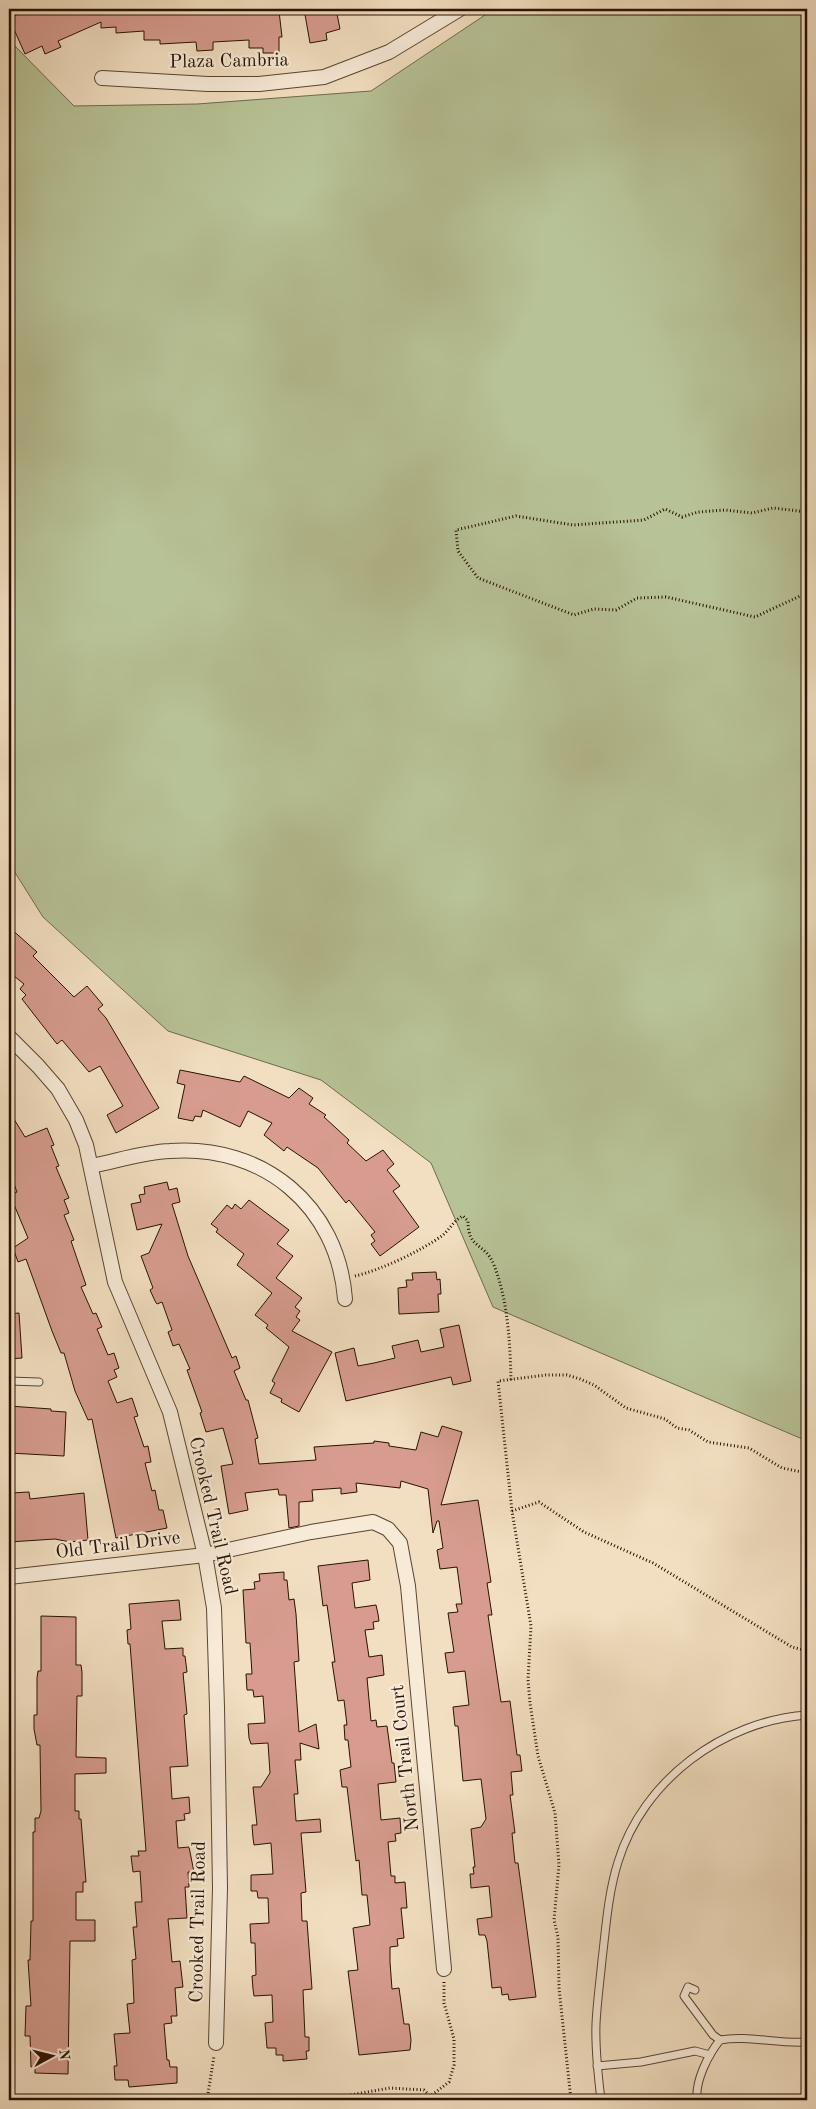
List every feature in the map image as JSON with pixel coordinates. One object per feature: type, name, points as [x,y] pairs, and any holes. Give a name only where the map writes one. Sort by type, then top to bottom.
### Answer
[{"type":"street","name":"Plaza Cambria","points":[[102,78],[208,84],[259,84],[324,77],[389,52],[460,9]]},
{"type":"street","name":"Crooked Trail Road","points":[[9,1037],[38,1066],[66,1102],[86,1145],[115,1282],[170,1412],[205,1555],[214,1608],[217,1698],[220,1888],[216,2043]]},
{"type":"street","points":[[91,1166],[169,1150],[188,1150],[225,1156],[258,1167],[288,1185],[315,1212],[334,1244],[344,1279],[345,1299]]},
{"type":"street","name":"Old Trail Drive","points":[[9,1576],[205,1555],[334,1527],[373,1522],[388,1529],[400,1543]]},
{"type":"street","name":"North Trail Court","points":[[400,1543],[408,1586],[444,1970]]},
{"type":"lane","points":[[9,1381],[39,1382]]},
{"type":"lane","points":[[601,2100],[596,2024],[608,1906],[618,1860],[638,1818],[651,1798],[676,1772],[718,1742],[758,1724],[807,1715]]},
{"type":"lane","points":[[695,1990],[688,1987],[684,1996],[713,2035],[720,2040]]},
{"type":"lane","points":[[697,2100],[697,2090],[710,2054],[720,2040],[736,2037],[774,2043],[807,2042]]},
{"type":"lane","points":[[598,2066],[641,2062],[695,2051],[710,2054]]},
{"type":"path","points":[[807,512],[773,508],[752,512],[725,510],[698,512],[682,517],[665,509],[644,520],[573,526],[516,516],[456,530],[458,550],[478,578],[574,614],[594,609],[616,610],[637,598],[666,597],[755,617],[800,596],[807,600]]},
{"type":"path","points":[[344,1279],[369,1272],[424,1246],[444,1234],[462,1216],[468,1222],[468,1234],[472,1242],[487,1253],[493,1264],[500,1289],[510,1343],[511,1380]]},
{"type":"path","points":[[571,2100],[559,1988],[558,1937],[554,1920],[559,1865],[555,1813],[538,1756],[530,1703],[528,1680],[531,1626],[512,1511],[498,1382],[546,1375],[580,1379],[594,1385],[626,1408],[665,1420],[677,1428],[688,1430],[708,1442],[749,1448],[782,1468],[807,1473]]},
{"type":"path","points":[[512,1511],[539,1502],[584,1532],[653,1563],[792,1647],[807,1651]]},
{"type":"path","points":[[432,2095],[449,2082],[454,2065],[454,2040],[444,2003],[444,1970]]},
{"type":"path","points":[[207,2100],[216,2043]]},
{"type":"path","points":[[295,2100],[333,2098],[390,2088],[424,2090],[432,2095],[434,2100]]},
{"type":"green space","points":[[494,9],[612,9],[616,11],[617,9],[807,9],[807,1441],[493,1307],[431,1163],[321,1080],[168,1031],[43,917],[9,863],[9,40],[74,106],[197,104],[371,91]]},
{"type":"building","points":[[30,9],[264,9],[264,11],[279,11],[282,37],[279,37],[279,53],[263,53],[263,48],[249,48],[249,40],[213,42],[213,50],[197,51],[196,42],[160,44],[160,40],[144,40],[144,31],[116,33],[116,27],[101,28],[101,22],[58,41],[61,47],[45,54],[42,46],[25,54],[9,18]]},
{"type":"building","points":[[304,9],[336,9],[340,29],[326,33],[327,40],[310,43]]},
{"type":"building","points":[[9,927],[37,952],[33,956],[74,997],[87,986],[103,1005],[98,1009],[106,1018],[159,1108],[116,1133],[107,1115],[123,1106],[100,1066],[89,1072],[62,1040],[57,1044],[22,999],[26,995],[20,989],[24,984],[9,972]]},
{"type":"building","points":[[180,1070],[240,1082],[244,1076],[289,1098],[299,1088],[313,1098],[309,1104],[326,1115],[324,1117],[349,1140],[347,1143],[366,1161],[383,1150],[394,1164],[387,1170],[400,1186],[393,1191],[419,1227],[380,1256],[371,1244],[375,1241],[371,1235],[375,1232],[349,1200],[346,1203],[318,1168],[287,1147],[284,1151],[264,1135],[272,1123],[248,1111],[240,1127],[203,1110],[201,1117],[195,1116],[193,1121],[178,1118],[185,1085],[177,1083]]},
{"type":"building","points":[[9,1111],[25,1137],[47,1128],[54,1145],[51,1146],[59,1166],[56,1167],[69,1198],[64,1200],[69,1213],[64,1215],[74,1240],[71,1241],[86,1285],[81,1287],[93,1314],[96,1313],[102,1327],[97,1329],[108,1355],[114,1353],[119,1368],[114,1370],[117,1377],[108,1381],[117,1403],[132,1398],[138,1416],[134,1417],[144,1447],[148,1446],[151,1462],[145,1463],[152,1491],[155,1490],[159,1510],[163,1510],[167,1528],[116,1538],[92,1419],[88,1420],[75,1391],[64,1353],[61,1353],[52,1331],[26,1259],[18,1262],[13,1248],[28,1238],[10,1195],[17,1192],[9,1171]]},
{"type":"building","points":[[167,1182],[169,1190],[177,1188],[180,1202],[172,1204],[188,1256],[232,1358],[236,1356],[240,1368],[234,1371],[246,1400],[248,1400],[258,1438],[255,1439],[259,1464],[316,1460],[314,1447],[374,1443],[374,1441],[389,1443],[389,1446],[416,1450],[421,1432],[438,1437],[442,1426],[462,1432],[441,1505],[478,1500],[491,1582],[487,1583],[492,1615],[488,1615],[501,1702],[510,1701],[517,1755],[520,1755],[522,1771],[511,1772],[513,1795],[510,1795],[515,1833],[512,1833],[515,1863],[518,1863],[536,1997],[509,2000],[508,1994],[502,1995],[501,1987],[492,1988],[487,1941],[485,1935],[479,1935],[477,1919],[492,1917],[489,1886],[471,1888],[470,1874],[474,1874],[473,1867],[475,1867],[471,1829],[481,1827],[486,1819],[481,1779],[463,1781],[458,1726],[455,1726],[453,1707],[469,1705],[465,1671],[448,1673],[445,1653],[454,1652],[448,1613],[458,1612],[456,1604],[462,1604],[457,1567],[440,1569],[437,1550],[443,1548],[439,1521],[437,1521],[433,1533],[428,1489],[401,1481],[400,1488],[356,1483],[357,1492],[341,1494],[341,1488],[312,1490],[313,1501],[299,1502],[299,1526],[289,1528],[286,1495],[279,1495],[278,1489],[245,1493],[248,1510],[229,1514],[221,1466],[233,1464],[223,1428],[206,1432],[200,1413],[202,1412],[187,1370],[190,1369],[179,1344],[173,1346],[168,1332],[172,1330],[162,1302],[157,1304],[150,1290],[153,1288],[141,1256],[149,1253],[162,1224],[137,1230],[131,1204],[141,1202],[139,1195],[145,1194],[144,1187]]},
{"type":"building","points":[[249,1200],[289,1230],[277,1244],[293,1256],[276,1278],[302,1298],[295,1307],[300,1311],[296,1317],[300,1320],[292,1331],[332,1352],[299,1412],[281,1402],[282,1399],[270,1393],[275,1383],[272,1381],[289,1347],[266,1328],[268,1325],[255,1315],[272,1293],[237,1265],[244,1254],[216,1232],[218,1229],[211,1224],[227,1205],[232,1209],[235,1204],[241,1209]]},
{"type":"building","points":[[436,1272],[437,1280],[440,1279],[441,1294],[438,1294],[439,1312],[399,1314],[398,1288],[407,1287],[406,1280],[413,1280],[412,1273]]},
{"type":"building","points":[[19,1313],[22,1358],[9,1359],[9,1314]]},
{"type":"building","points":[[459,1325],[471,1381],[453,1385],[451,1377],[346,1401],[335,1353],[354,1348],[358,1366],[374,1363],[395,1358],[392,1346],[418,1340],[421,1352],[444,1347],[440,1329]]},
{"type":"building","points":[[9,1406],[66,1412],[64,1456],[9,1453]]},
{"type":"building","points":[[29,1492],[30,1499],[84,1493],[88,1540],[70,1542],[55,1539],[9,1542],[9,1503],[12,1502],[11,1493]]},
{"type":"building","points":[[368,1560],[370,1580],[352,1583],[355,1608],[376,1605],[379,1621],[373,1622],[374,1629],[365,1630],[369,1657],[382,1655],[384,1675],[367,1678],[371,1721],[376,1720],[377,1727],[387,1726],[392,1763],[394,1763],[396,1782],[378,1784],[381,1820],[400,1818],[401,1833],[395,1834],[396,1841],[388,1842],[391,1876],[395,1876],[395,1883],[405,1882],[407,1908],[401,1908],[404,1938],[397,1939],[398,1946],[390,1947],[390,1962],[392,1989],[399,1988],[404,2024],[409,2024],[411,2040],[410,2050],[359,2055],[348,1971],[358,1970],[353,1928],[370,1925],[367,1895],[362,1895],[359,1860],[356,1861],[347,1787],[342,1787],[340,1770],[351,1767],[348,1740],[345,1740],[344,1725],[347,1725],[344,1700],[338,1701],[332,1662],[335,1662],[327,1605],[323,1606],[318,1566]]},
{"type":"building","points":[[284,1572],[284,1580],[287,1580],[289,1600],[294,1599],[296,1614],[299,1661],[294,1662],[299,1732],[316,1724],[319,1749],[300,1743],[301,1760],[295,1760],[298,1794],[294,1794],[296,1821],[320,1819],[321,1832],[301,1833],[306,1892],[301,1893],[302,1921],[307,1921],[312,1989],[303,1990],[305,2037],[309,2037],[309,2051],[306,2051],[307,2059],[283,2061],[283,2055],[276,2055],[276,2048],[267,2048],[265,2023],[273,2022],[272,1995],[254,1996],[253,1989],[252,1976],[256,1975],[255,1943],[251,1943],[250,1924],[269,1923],[268,1898],[258,1898],[257,1891],[251,1891],[251,1875],[273,1874],[271,1843],[254,1845],[253,1838],[252,1825],[257,1825],[253,1787],[261,1787],[270,1773],[268,1743],[251,1744],[249,1738],[248,1724],[265,1723],[263,1696],[254,1697],[253,1690],[247,1690],[246,1674],[252,1674],[250,1643],[246,1643],[243,1590],[255,1589],[254,1582],[260,1581],[259,1574]]},
{"type":"building","points":[[179,1600],[181,1620],[162,1621],[165,1649],[183,1648],[183,1656],[185,1656],[187,1672],[183,1673],[187,1714],[184,1715],[188,1766],[170,1767],[172,1799],[189,1797],[190,1813],[184,1814],[185,1820],[176,1821],[178,1848],[189,1847],[194,1872],[188,1872],[189,1887],[185,1887],[187,1918],[168,1919],[172,1962],[180,1961],[183,1987],[175,1988],[177,2016],[171,2016],[172,2023],[164,2024],[167,2060],[169,2060],[170,2067],[177,2067],[177,2083],[129,2087],[128,2080],[115,2080],[114,2066],[117,2066],[114,2034],[130,2033],[127,2004],[134,2003],[132,1960],[136,1959],[133,1927],[137,1927],[135,1902],[142,1902],[140,1871],[133,1872],[131,1856],[139,1856],[138,1851],[146,1851],[130,1644],[128,1644],[127,1630],[131,1629],[129,1604]]},
{"type":"building","points":[[41,1616],[76,1617],[76,1665],[81,1665],[82,1696],[77,1696],[76,1757],[106,1758],[106,1773],[75,1774],[75,1811],[79,1811],[79,1819],[81,1819],[86,1882],[83,1882],[83,1892],[76,1892],[76,1920],[95,1920],[95,1941],[70,1941],[68,2074],[35,2073],[35,2067],[31,2067],[30,2036],[25,2036],[26,2006],[31,2006],[28,1960],[30,1960],[31,1921],[33,1921],[33,1832],[35,1832],[35,1818],[39,1818],[41,1811],[40,1745],[37,1745],[34,1715],[37,1715],[38,1671],[41,1671]]}]
